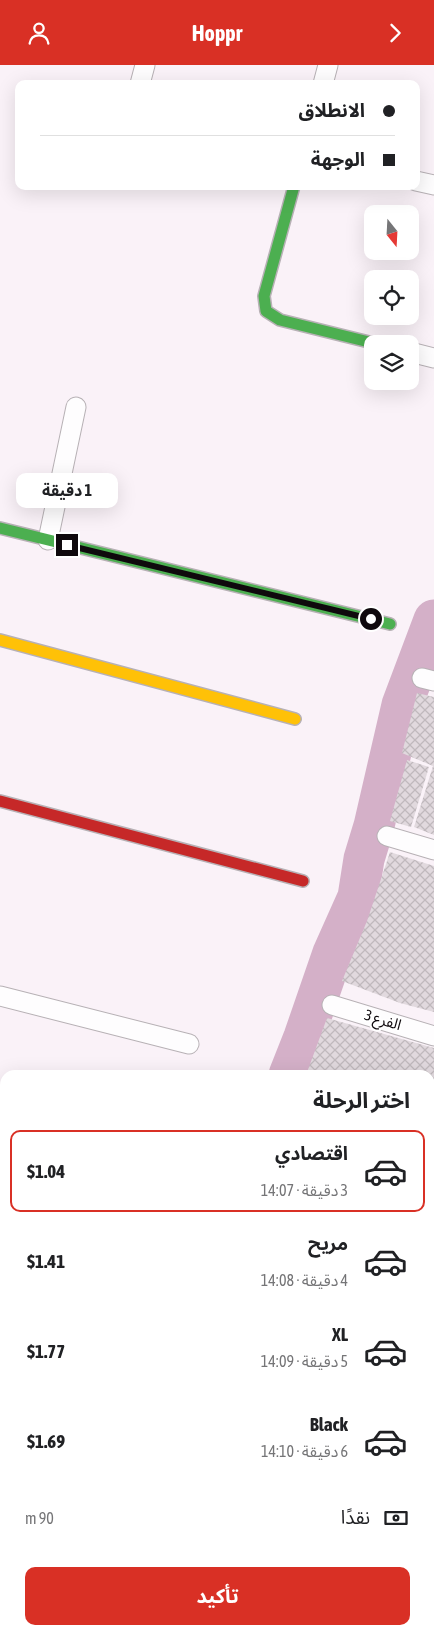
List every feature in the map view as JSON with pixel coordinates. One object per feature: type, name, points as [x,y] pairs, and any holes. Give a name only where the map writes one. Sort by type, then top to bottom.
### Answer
[{"type":"street","points":[[141,80],[145,65]]},
{"type":"street","points":[[324,80],[328,65]]},
{"type":"street","points":[[420,182],[434,185]]},
{"type":"street","points":[[293,190],[264,296],[266,311],[280,320],[364,341]]},
{"type":"street","points":[[419,354],[434,358]]},
{"type":"street","points":[[48,540],[76,407]]},
{"type":"street","points":[[0,528],[390,624]]},
{"type":"street","points":[[0,640],[295,719]]},
{"type":"street","points":[[0,801],[303,881]]},
{"type":"street","points":[[387,836],[434,850]]},
{"type":"street","points":[[0,996],[189,1044]]},
{"type":"street","name":"الفرع 3","points":[[332,1005],[434,1036]]},
{"type":"building","points":[[417,693],[434,697],[434,835],[414,827],[433,766],[402,753]]},
{"type":"building","points":[[407,760],[429,767],[411,827],[390,821]]},
{"type":"building","points":[[390,852],[434,866],[434,1012],[400,1003],[342,981],[367,921]]},
{"type":"building","points":[[327,1018],[434,1048],[434,1070],[308,1070]]},
{"type":"waterway","points":[[291,1070],[333,953],[358,897],[364,859],[374,826],[402,705],[434,620]]},
{"type":"traffic: fast","points":[[293,190],[264,296],[266,311],[280,320],[364,341]]},
{"type":"traffic: fast","points":[[0,528],[390,624]]},
{"type":"traffic: slow","points":[[0,640],[295,719]]},
{"type":"traffic: jam","points":[[0,801],[303,881]]},
{"type":"route","points":[[67,545],[371,619]]}]
